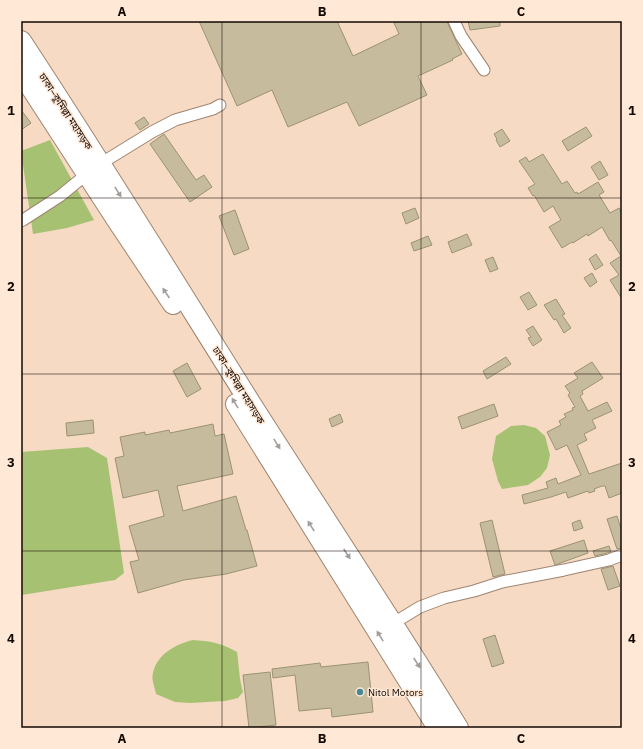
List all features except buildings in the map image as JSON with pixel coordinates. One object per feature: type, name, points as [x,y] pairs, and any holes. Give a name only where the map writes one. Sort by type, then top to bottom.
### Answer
[{"type":"highway","name":"ঢাকা–কুমিল্লা মহাসড়ক","points":[[21,41],[94,169],[117,220],[193,334],[438,728]]},
{"type":"highway","name":"ঢাকা–কুমিল্লা মহাসড়ক","points":[[21,72],[94,169],[306,490],[458,728]]},
{"type":"street","points":[[454,21],[461,36],[484,70]]},
{"type":"street","points":[[21,221],[60,196],[94,169],[152,132],[175,120],[213,109],[220,105]]},
{"type":"street","points":[[392,624],[420,607],[444,598],[474,591],[502,582],[609,560],[622,555]]},
{"type":"shaded area","points":[[50,140],[94,220],[67,228],[33,234],[21,151]]},
{"type":"shaded area","points":[[524,425],[536,428],[545,436],[550,455],[547,468],[540,477],[528,485],[502,489],[498,481],[492,459],[496,436],[511,426]]},
{"type":"shaded area","points":[[88,447],[107,458],[124,573],[115,580],[22,595],[21,452]]},
{"type":"shaded area","points":[[193,640],[226,646],[237,652],[243,692],[238,698],[225,701],[190,703],[175,702],[156,694],[153,675],[155,666],[159,660],[174,647]]},
{"type":"place","name":"Nitol Motors","points":[[360,692]]}]
